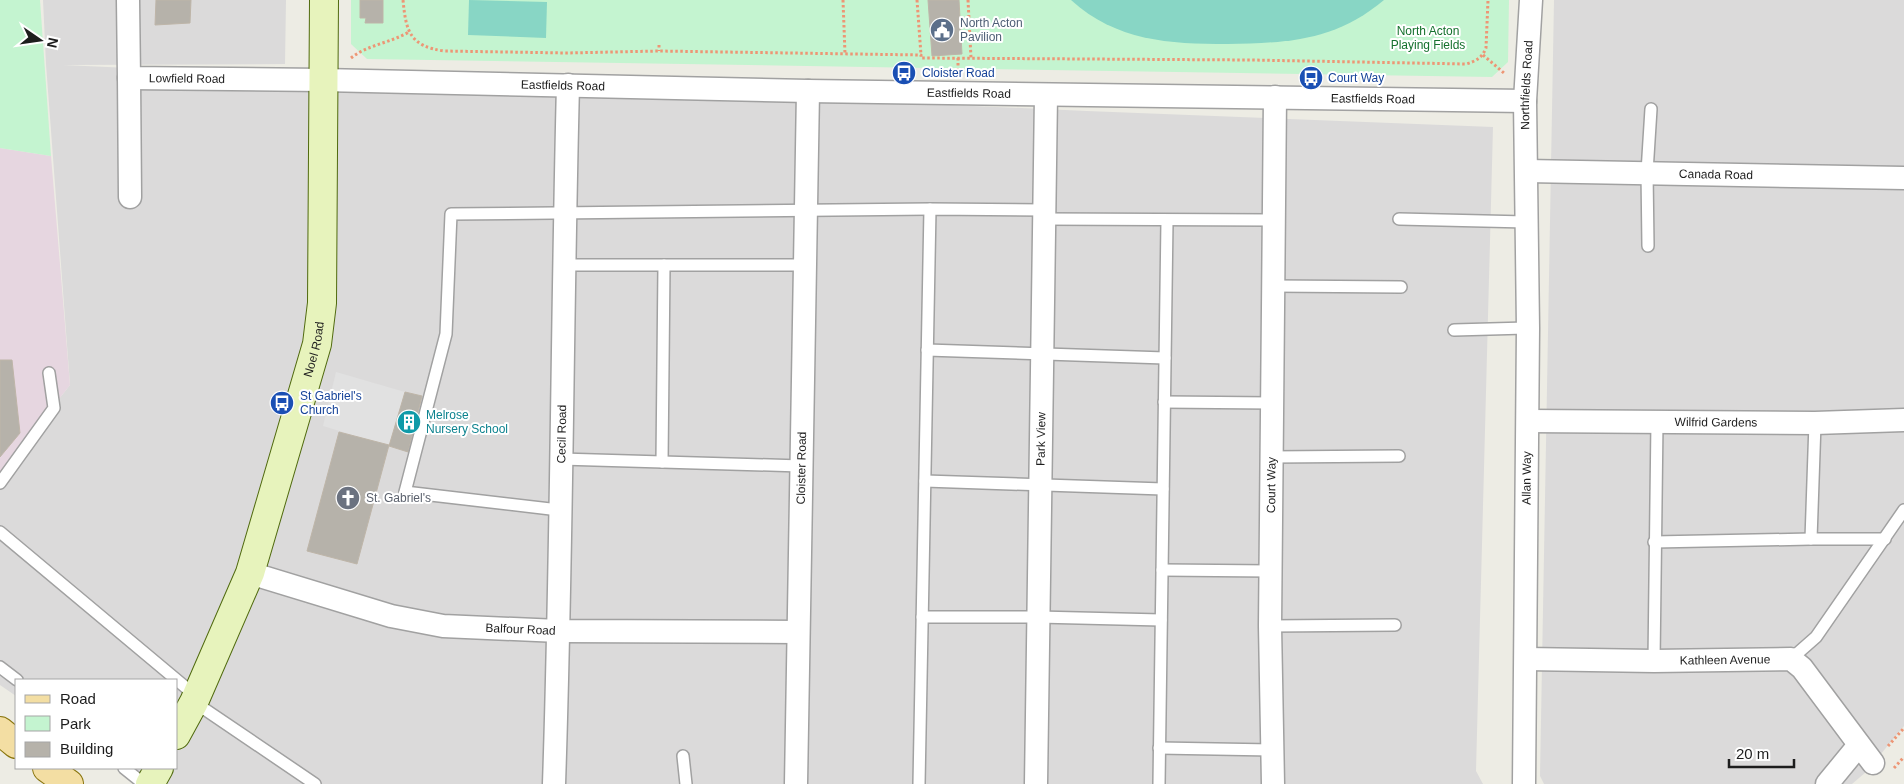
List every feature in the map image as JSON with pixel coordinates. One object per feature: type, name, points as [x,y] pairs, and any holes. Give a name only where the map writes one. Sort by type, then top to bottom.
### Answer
[{"type":"main road","points":[[0,731],[15,743]]},
{"type":"main road","points":[[48,769],[69,784]]},
{"type":"street","points":[[128,0],[130,197]]},
{"type":"street","name":"Noel Road","points":[[178,731],[195,699],[250,573],[317,344],[322,303],[324,0]]},
{"type":"street","name":"Northfields Road","points":[[1527,171],[1525,101],[1531,0]]},
{"type":"street","name":"Lowfield Road","points":[[129,78],[323,80]]},
{"type":"street","name":"Eastfields Road","points":[[323,80],[808,91],[1275,96],[1525,101]]},
{"type":"street","name":"Cecil Road","points":[[554,784],[559,631],[563,265],[568,85]]},
{"type":"street","name":"Cloister Road","points":[[796,784],[808,91]]},
{"type":"street","name":"Park View","points":[[1036,784],[1046,95]]},
{"type":"street","name":"Court Way","points":[[1273,784],[1270,571],[1275,96]]},
{"type":"street","name":"Canada Road","points":[[1527,171],[1904,178]]},
{"type":"street","name":"Allan Way","points":[[1524,784],[1528,421],[1527,171]]},
{"type":"street","name":"Wilfrid Gardens","points":[[1528,421],[1815,423],[1904,420]]},
{"type":"street","name":"Balfour Road","points":[[250,573],[391,616],[443,626],[559,631],[798,632]]},
{"type":"street","name":"Kathleen Avenue","points":[[1526,659],[1654,661],[1791,659]]},
{"type":"street","points":[[1791,659],[1802,668],[1873,763]]},
{"type":"street","points":[[1827,784],[1859,745]]},
{"type":"street","points":[[150,784],[158,769]]},
{"type":"lane","points":[[1648,246],[1648,172],[1651,108]]},
{"type":"lane","points":[[560,510],[405,492],[446,334],[451,214],[564,211],[930,209],[1167,221],[1274,220]]},
{"type":"lane","points":[[919,784],[930,209]]},
{"type":"lane","points":[[1399,218],[1528,222]]},
{"type":"lane","points":[[1158,784],[1167,221]]},
{"type":"lane","points":[[563,265],[804,265]]},
{"type":"lane","points":[[662,462],[664,265]]},
{"type":"lane","points":[[1273,286],[1401,287]]},
{"type":"lane","points":[[1454,330],[1528,328]]},
{"type":"lane","points":[[927,350],[1164,358]]},
{"type":"lane","points":[[0,483],[54,408],[49,373]]},
{"type":"lane","points":[[1164,402],[1272,403]]},
{"type":"lane","points":[[1654,661],[1657,422]]},
{"type":"lane","points":[[1811,539],[1815,423]]},
{"type":"lane","points":[[1272,457],[1399,456]]},
{"type":"lane","points":[[561,459],[801,466]]},
{"type":"lane","points":[[925,481],[1163,489]]},
{"type":"lane","points":[[1791,659],[1816,637],[1904,510]]},
{"type":"lane","points":[[0,532],[172,679]]},
{"type":"lane","points":[[1654,542],[1885,539]]},
{"type":"lane","points":[[1162,570],[1270,571]]},
{"type":"lane","points":[[922,617],[1161,620]]},
{"type":"lane","points":[[1270,626],[1395,625]]},
{"type":"lane","points":[[0,667],[16,679]]},
{"type":"lane","points":[[178,684],[195,699],[315,784]]},
{"type":"lane","points":[[1159,748],[1272,750]]},
{"type":"lane","points":[[683,756],[686,784]]},
{"type":"lane","points":[[125,769],[144,784]]},
{"type":"path","points":[[403,0],[409,32],[422,45],[432,49],[449,51],[568,53],[659,51],[921,55]]},
{"type":"path","points":[[843,0],[845,54]]},
{"type":"path","points":[[917,0],[921,58],[1466,64],[1476,61],[1483,55],[1486,48],[1488,0]]},
{"type":"path","points":[[968,0],[971,58]]},
{"type":"path","points":[[323,80],[359,52],[396,40],[409,32]]},
{"type":"path","points":[[449,45],[449,51]]},
{"type":"path","points":[[659,45],[659,51]]},
{"type":"path","points":[[1899,763],[1904,757]]},
{"type":"shaded area","points":[[43,0],[286,0],[285,64],[63,65],[1087,111],[1493,127],[1476,771],[1483,784],[142,784],[120,769],[178,769],[178,679],[15,679],[15,695],[0,685],[0,474],[70,385]]},
{"type":"shaded area","points":[[469,0],[547,2],[546,38],[468,35]]},
{"type":"shaded area","points":[[1071,0],[1384,0],[1366,14],[1329,32],[1291,40],[1227,44],[1164,41],[1125,32],[1088,14]]},
{"type":"shaded area","points":[[1554,0],[1904,0],[1904,726],[1866,772],[1852,784],[1544,784],[1540,776]]},
{"type":"shaded area","points":[[0,148],[51,156],[70,385],[0,474]]},
{"type":"shaded area","points":[[336,372],[405,392],[389,446],[323,426]]},
{"type":"green space","points":[[0,0],[40,0],[51,156],[0,148]]},
{"type":"green space","name":"North Acton Playing Fields","points":[[351,0],[1509,0],[1508,62],[1492,77],[367,59],[351,44]]},
{"type":"building","points":[[156,0],[191,0],[190,23],[155,25]]},
{"type":"building","points":[[360,0],[383,0],[383,23],[365,23],[366,18],[360,18]]},
{"type":"building","name":"North Acton Pavilion","points":[[928,0],[959,0],[962,54],[932,56]]},
{"type":"building","points":[[0,360],[12,360],[20,433],[0,457]]},
{"type":"building","name":"Melrose Nursery School","points":[[405,392],[422,396],[408,452],[389,446]]},
{"type":"building","name":"St. Gabriel's","points":[[339,432],[389,445],[357,564],[307,551]]},
{"type":"place","name":"North Acton Pavilion","points":[[942,30]]},
{"type":"place","name":"Cloister Road","points":[[904,73]]},
{"type":"place","name":"Court Way","points":[[1311,78]]},
{"type":"place","name":"St Gabriel's Church","points":[[282,403]]},
{"type":"place","name":"Melrose Nursery School","points":[[409,422]]},
{"type":"place","name":"St. Gabriel's","points":[[348,498]]}]
